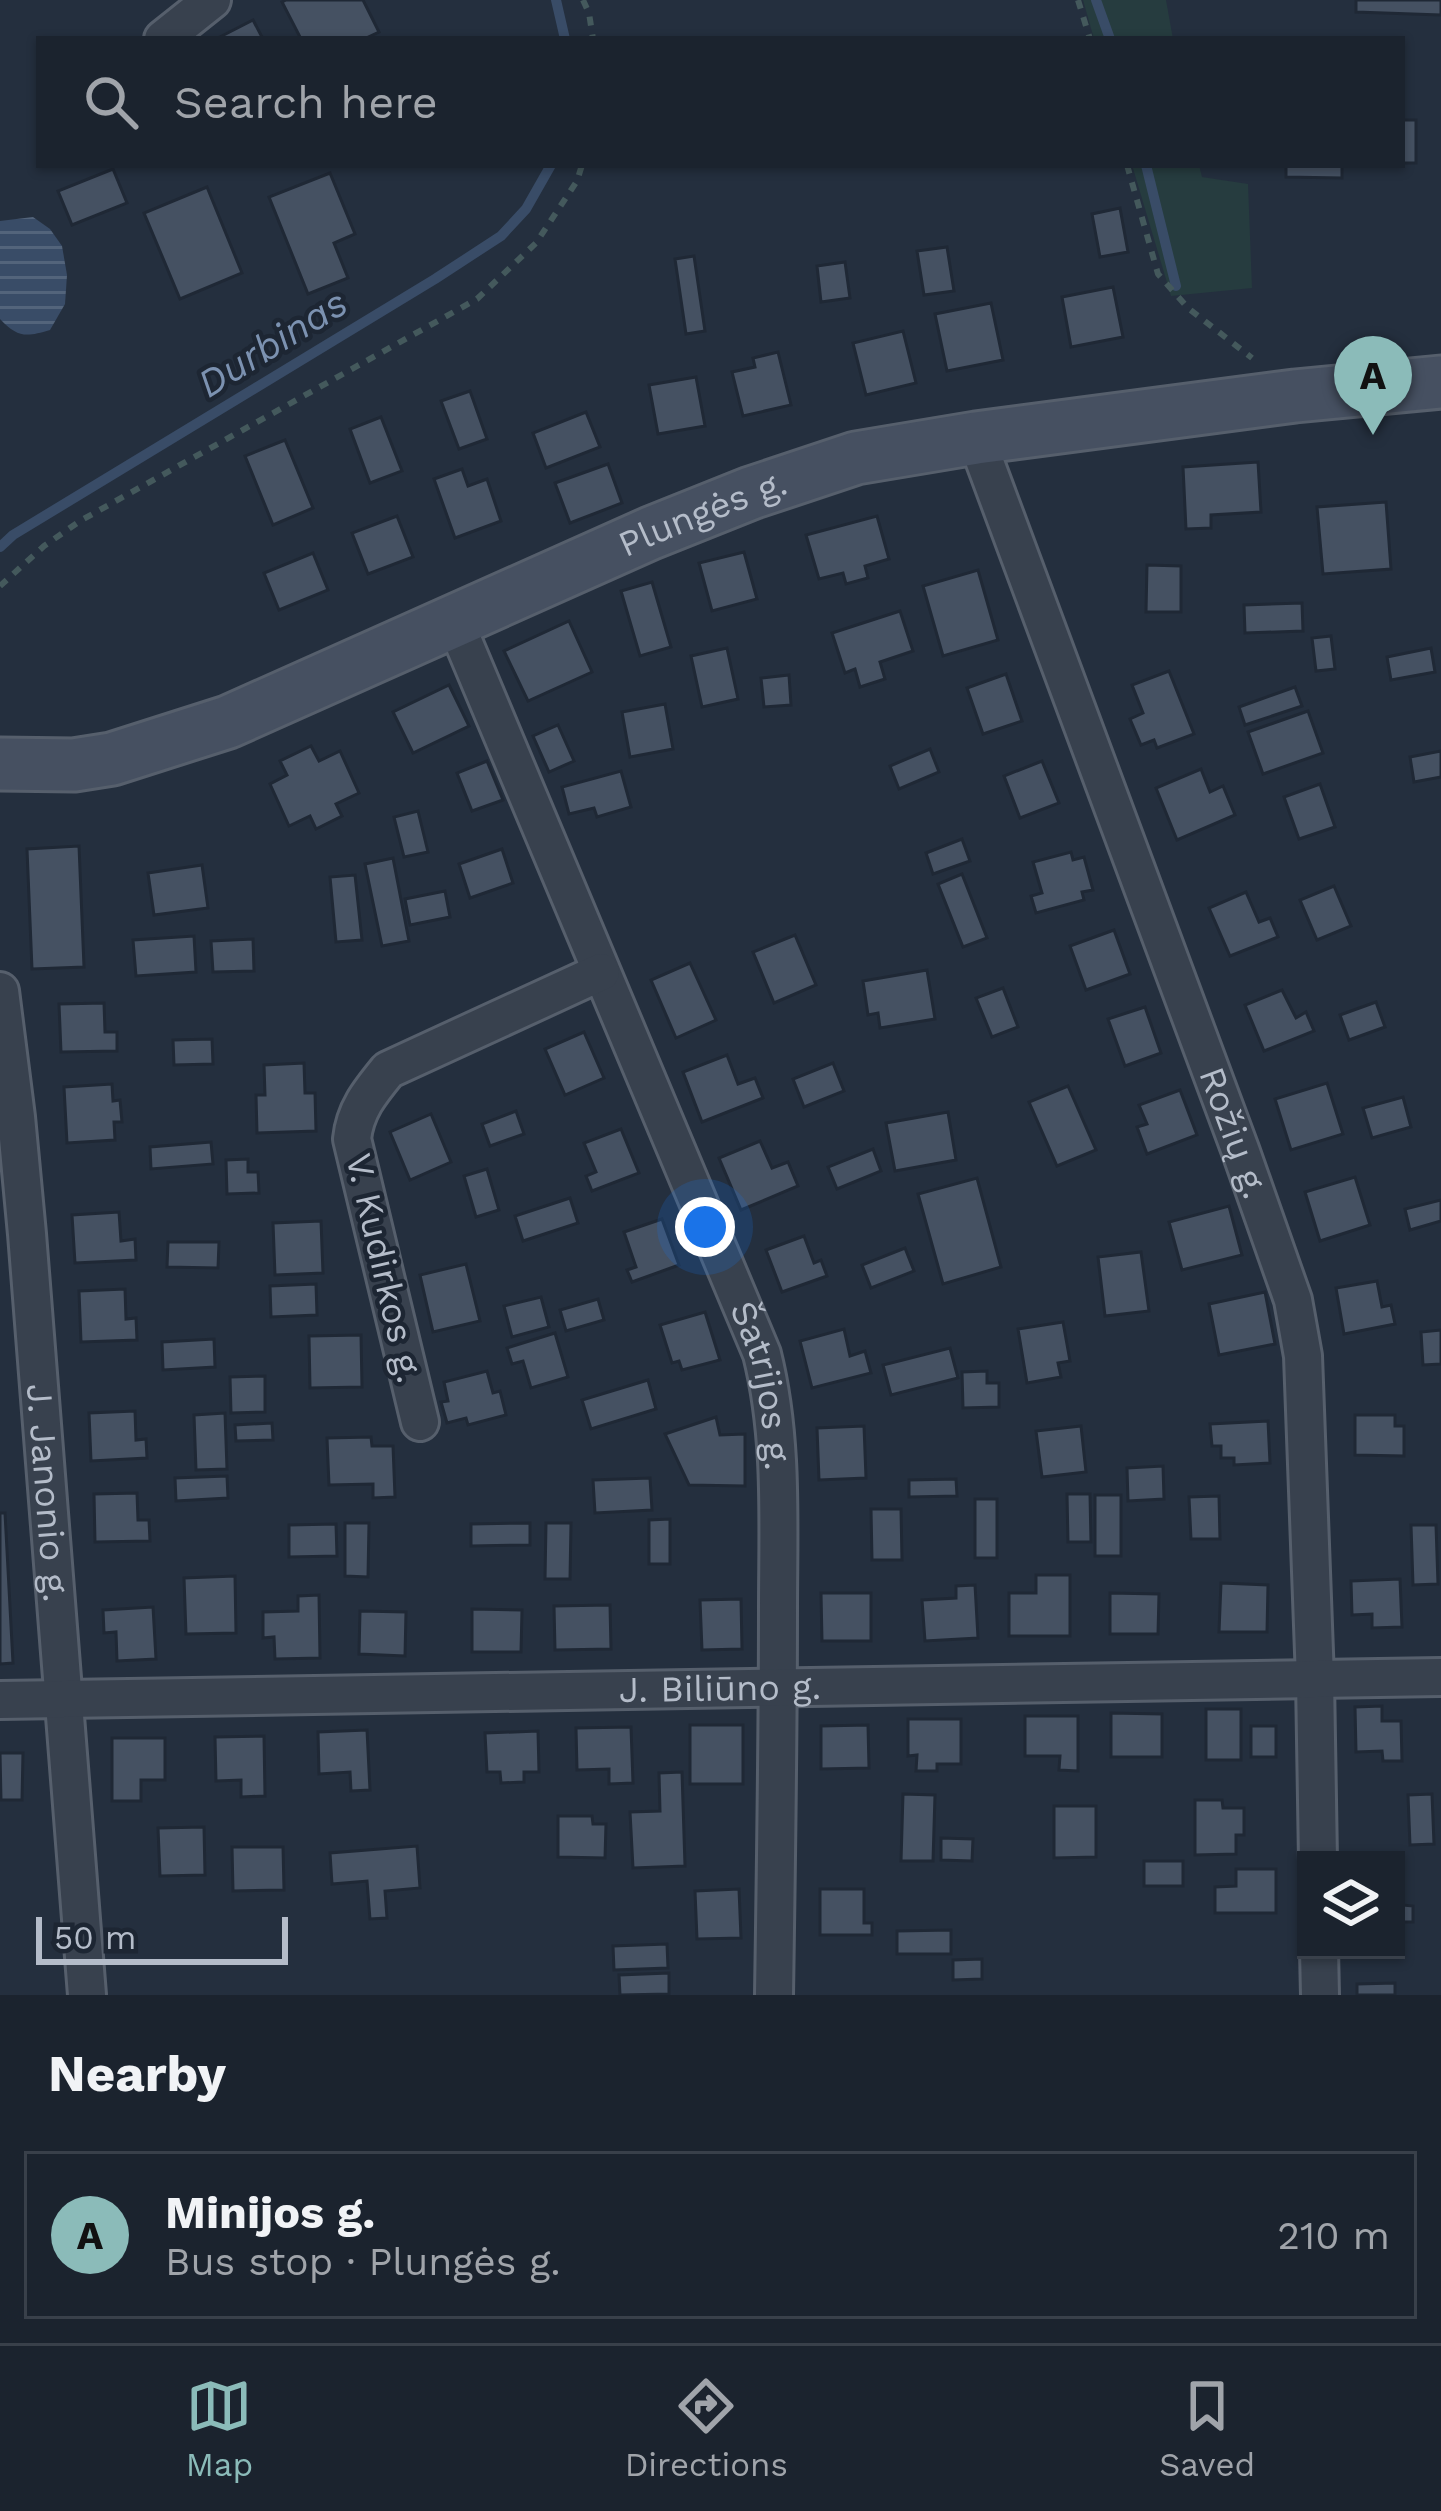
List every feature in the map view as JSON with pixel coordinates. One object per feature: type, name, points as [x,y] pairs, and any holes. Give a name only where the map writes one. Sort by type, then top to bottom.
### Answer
[{"type":"main road","name":"Plungės g.","points":[[0,764],[74,765],[165,745],[228,722],[651,533],[856,458],[1295,396],[1441,382]]},
{"type":"street","points":[[167,36],[212,0]]},
{"type":"street","name":"Rožių g.","points":[[976,438],[1293,1300],[1303,1355],[1318,1851]]},
{"type":"street","name":"Šatrijos g.","points":[[455,622],[761,1354],[772,1396],[778,1500],[774,1995]]},
{"type":"street","name":"V. Kudirkos g.","points":[[420,1422],[352,1139],[355,1119],[388,1070],[601,972]]},
{"type":"street","name":"J. Janonio g.","points":[[0,991],[16,1117],[87,1995]]},
{"type":"street","name":"J. Biliūno g.","points":[[0,1700],[1441,1677]]},
{"type":"street","points":[[1319,1959],[1320,1995]]},
{"type":"path","points":[[583,0],[593,36]]},
{"type":"path","points":[[1078,0],[1089,36]]},
{"type":"path","points":[[0,586],[80,521],[477,299],[536,243],[577,182],[581,168]]},
{"type":"path","points":[[1127,168],[1157,274],[1188,308],[1259,364]]},
{"type":"green space","points":[[1083,0],[1166,0],[1172,36],[1093,36]]},
{"type":"green space","points":[[1133,168],[1200,168],[1202,177],[1248,184],[1252,288],[1171,296]]},
{"type":"water","points":[[33,217],[62,246],[65,304],[50,330],[23,334],[0,319],[0,221]]},
{"type":"building","points":[[363,0],[379,32],[299,36],[282,2]]},
{"type":"building","points":[[1356,0],[1441,0],[1441,15],[1356,12]]},
{"type":"building","points":[[253,20],[261,36],[222,36]]},
{"type":"building","points":[[1405,120],[1416,120],[1416,163],[1405,163]]},
{"type":"building","points":[[1286,168],[1342,168],[1342,178],[1286,177]]},
{"type":"building","points":[[113,169],[127,203],[72,225],[58,191]]},
{"type":"building","points":[[330,173],[355,234],[334,243],[348,278],[308,294],[269,197]]},
{"type":"building","points":[[207,187],[242,273],[180,299],[144,213]]},
{"type":"building","points":[[1120,208],[1128,252],[1100,257],[1092,214]]},
{"type":"building","points":[[947,247],[954,291],[924,295],[917,251]]},
{"type":"building","points":[[694,256],[705,331],[686,334],[675,259]]},
{"type":"building","points":[[845,262],[850,298],[821,302],[817,266]]},
{"type":"building","points":[[1113,287],[1123,337],[1071,347],[1062,297]]},
{"type":"building","points":[[991,303],[1003,360],[947,371],[935,314]]},
{"type":"building","points":[[903,331],[916,383],[866,395],[853,343]]},
{"type":"building","points":[[778,352],[791,405],[743,416],[732,372],[755,367],[753,358]]},
{"type":"building","points":[[696,377],[705,426],[658,434],[649,385]]},
{"type":"building","points":[[470,391],[487,439],[459,449],[441,401]]},
{"type":"building","points":[[586,412],[600,447],[546,468],[533,433]]},
{"type":"building","points":[[381,417],[402,471],[370,483],[350,429]]},
{"type":"building","points":[[285,440],[313,508],[273,525],[245,456]]},
{"type":"building","points":[[1258,462],[1261,512],[1211,515],[1211,528],[1186,529],[1183,467]]},
{"type":"building","points":[[608,464],[622,503],[570,523],[555,483]]},
{"type":"building","points":[[462,469],[468,486],[487,479],[501,521],[455,538],[434,479]]},
{"type":"building","points":[[1386,502],[1391,569],[1323,574],[1317,507]]},
{"type":"building","points":[[397,516],[413,557],[368,574],[352,533]]},
{"type":"building","points":[[877,516],[889,559],[865,566],[868,578],[846,584],[843,573],[819,579],[806,535]]},
{"type":"building","points":[[744,552],[757,599],[712,611],[699,563]]},
{"type":"building","points":[[313,553],[328,590],[279,610],[264,573]]},
{"type":"building","points":[[1147,565],[1181,566],[1181,612],[1146,612]]},
{"type":"building","points":[[978,570],[998,640],[943,656],[923,586]]},
{"type":"building","points":[[652,582],[671,647],[640,656],[621,591]]},
{"type":"building","points":[[1302,603],[1303,631],[1245,633],[1244,605]]},
{"type":"building","points":[[900,611],[913,651],[880,662],[885,679],[860,687],[855,669],[845,673],[832,633]]},
{"type":"building","points":[[569,621],[592,672],[528,701],[504,651]]},
{"type":"building","points":[[1331,636],[1335,669],[1316,671],[1312,638]]},
{"type":"building","points":[[727,648],[738,699],[702,707],[691,656]]},
{"type":"building","points":[[1431,648],[1435,672],[1391,680],[1387,657]]},
{"type":"building","points":[[1169,671],[1194,734],[1157,748],[1154,740],[1141,745],[1130,719],[1143,713],[1132,685]]},
{"type":"building","points":[[1006,674],[1022,721],[983,734],[967,688]]},
{"type":"building","points":[[789,675],[791,705],[764,707],[761,678]]},
{"type":"building","points":[[449,685],[469,726],[413,753],[393,712]]},
{"type":"building","points":[[1295,687],[1302,706],[1245,725],[1239,707]]},
{"type":"building","points":[[665,704],[673,749],[630,757],[622,712]]},
{"type":"building","points":[[1308,711],[1323,753],[1263,774],[1248,732]]},
{"type":"building","points":[[558,725],[574,761],[549,772],[533,736]]},
{"type":"building","points":[[311,746],[319,761],[340,751],[359,793],[336,804],[342,816],[316,829],[310,816],[289,826],[270,784],[287,775],[280,761]]},
{"type":"building","points":[[930,749],[939,772],[899,789],[890,766]]},
{"type":"building","points":[[1441,751],[1441,777],[1414,782],[1410,757]]},
{"type":"building","points":[[487,761],[503,800],[472,811],[457,773]]},
{"type":"building","points":[[1042,761],[1059,803],[1020,818],[1004,776]]},
{"type":"building","points":[[1201,769],[1210,792],[1223,786],[1235,815],[1177,840],[1156,788]]},
{"type":"building","points":[[621,771],[631,807],[597,817],[594,808],[569,814],[562,787]]},
{"type":"building","points":[[1320,784],[1335,827],[1299,839],[1284,797]]},
{"type":"building","points":[[418,811],[428,852],[404,857],[394,817]]},
{"type":"building","points":[[962,839],[970,861],[933,874],[926,853]]},
{"type":"building","points":[[79,846],[84,967],[32,969],[27,849]]},
{"type":"building","points":[[502,849],[513,883],[470,898],[459,864]]},
{"type":"building","points":[[1071,852],[1073,860],[1084,857],[1093,890],[1082,892],[1084,900],[1036,913],[1031,896],[1042,893],[1033,862]]},
{"type":"building","points":[[393,858],[409,941],[382,946],[365,864]]},
{"type":"building","points":[[202,865],[208,908],[154,915],[148,873]]},
{"type":"building","points":[[962,874],[987,938],[963,947],[938,884]]},
{"type":"building","points":[[355,875],[362,940],[336,942],[330,877]]},
{"type":"building","points":[[1334,886],[1351,926],[1317,940],[1300,900]]},
{"type":"building","points":[[445,891],[450,917],[410,925],[405,899]]},
{"type":"building","points":[[1246,892],[1259,922],[1270,918],[1278,937],[1230,956],[1209,908]]},
{"type":"building","points":[[1114,930],[1130,974],[1086,990],[1070,946]]},
{"type":"building","points":[[795,935],[816,985],[774,1003],[753,952]]},
{"type":"building","points":[[194,936],[196,972],[136,976],[133,940]]},
{"type":"building","points":[[253,939],[254,971],[213,972],[211,941]]},
{"type":"building","points":[[690,963],[716,1020],[676,1038],[651,980]]},
{"type":"building","points":[[927,970],[935,1019],[880,1028],[878,1013],[868,1015],[863,981]]},
{"type":"building","points":[[1003,988],[1018,1027],[992,1037],[976,998]]},
{"type":"building","points":[[1282,990],[1296,1018],[1306,1012],[1314,1031],[1264,1051],[1245,1005]]},
{"type":"building","points":[[1376,1002],[1385,1027],[1349,1040],[1340,1015]]},
{"type":"building","points":[[104,1003],[105,1032],[117,1032],[117,1051],[61,1052],[59,1004]]},
{"type":"building","points":[[1145,1007],[1161,1053],[1125,1066],[1108,1019]]},
{"type":"building","points":[[584,1032],[604,1078],[565,1095],[545,1049]]},
{"type":"building","points":[[212,1039],[213,1064],[174,1065],[173,1040]]},
{"type":"building","points":[[727,1055],[738,1084],[755,1078],[763,1098],[702,1122],[683,1072]]},
{"type":"building","points":[[304,1063],[305,1093],[315,1093],[316,1131],[257,1133],[256,1095],[265,1095],[264,1065]]},
{"type":"building","points":[[833,1063],[844,1091],[804,1107],[793,1079]]},
{"type":"building","points":[[1327,1083],[1343,1134],[1291,1150],[1275,1099]]},
{"type":"building","points":[[112,1084],[113,1101],[120,1100],[122,1122],[114,1122],[115,1140],[67,1143],[64,1087]]},
{"type":"building","points":[[1068,1086],[1096,1150],[1057,1166],[1029,1102]]},
{"type":"building","points":[[1180,1090],[1197,1135],[1147,1154],[1137,1127],[1147,1124],[1139,1105]]},
{"type":"building","points":[[1403,1097],[1411,1127],[1372,1138],[1363,1108]]},
{"type":"building","points":[[516,1111],[524,1134],[490,1146],[482,1124]]},
{"type":"building","points":[[948,1112],[956,1160],[895,1171],[886,1123]]},
{"type":"building","points":[[431,1114],[451,1162],[410,1180],[390,1132]]},
{"type":"building","points":[[621,1129],[639,1173],[592,1191],[586,1176],[596,1172],[584,1143]]},
{"type":"building","points":[[760,1141],[772,1168],[788,1162],[798,1186],[741,1210],[719,1158]]},
{"type":"building","points":[[211,1142],[213,1164],[151,1169],[150,1147]]},
{"type":"building","points":[[873,1149],[881,1171],[837,1189],[828,1167]]},
{"type":"building","points":[[248,1159],[248,1172],[258,1172],[259,1193],[227,1194],[226,1160]]},
{"type":"building","points":[[487,1169],[499,1210],[476,1217],[464,1176]]},
{"type":"building","points":[[1355,1177],[1370,1225],[1320,1241],[1305,1192]]},
{"type":"building","points":[[977,1178],[1001,1267],[943,1284],[918,1194]]},
{"type":"building","points":[[570,1198],[578,1223],[523,1241],[515,1216]]},
{"type":"building","points":[[1441,1200],[1441,1221],[1410,1230],[1405,1209]]},
{"type":"building","points":[[1229,1206],[1242,1255],[1182,1270],[1169,1222]]},
{"type":"building","points":[[119,1212],[121,1241],[135,1239],[136,1260],[75,1263],[72,1215]]},
{"type":"building","points":[[662,1219],[679,1265],[632,1282],[627,1270],[636,1267],[624,1232]]},
{"type":"building","points":[[321,1221],[323,1273],[275,1275],[273,1223]]},
{"type":"building","points":[[804,1236],[814,1263],[821,1260],[827,1276],[782,1292],[766,1250]]},
{"type":"building","points":[[168,1242],[219,1242],[218,1268],[167,1267]]},
{"type":"building","points":[[905,1248],[914,1271],[871,1288],[862,1265]]},
{"type":"building","points":[[1141,1252],[1149,1311],[1105,1316],[1098,1257]]},
{"type":"building","points":[[466,1264],[480,1321],[433,1332],[420,1275]]},
{"type":"building","points":[[1377,1281],[1382,1307],[1391,1305],[1395,1324],[1344,1334],[1336,1288]]},
{"type":"building","points":[[316,1284],[317,1315],[271,1317],[270,1286]]},
{"type":"building","points":[[125,1289],[126,1319],[136,1318],[137,1340],[81,1342],[79,1291]]},
{"type":"building","points":[[1265,1292],[1275,1344],[1219,1355],[1209,1304]]},
{"type":"building","points":[[541,1297],[549,1327],[512,1337],[504,1306]]},
{"type":"building","points":[[598,1299],[604,1320],[566,1331],[560,1310]]},
{"type":"building","points":[[705,1312],[720,1360],[682,1370],[679,1361],[672,1363],[660,1325]]},
{"type":"building","points":[[1063,1322],[1070,1361],[1058,1363],[1061,1377],[1027,1383],[1018,1329]]},
{"type":"building","points":[[844,1329],[850,1356],[865,1351],[871,1373],[812,1388],[800,1341]]},
{"type":"building","points":[[1441,1330],[1441,1364],[1423,1365],[1421,1332]]},
{"type":"building","points":[[555,1333],[568,1377],[531,1388],[523,1361],[512,1364],[507,1348]]},
{"type":"building","points":[[361,1335],[362,1387],[310,1388],[309,1336]]},
{"type":"building","points":[[214,1339],[215,1367],[163,1370],[162,1342]]},
{"type":"building","points":[[950,1348],[958,1378],[891,1395],[883,1365]]},
{"type":"building","points":[[487,1371],[493,1393],[500,1391],[506,1415],[468,1425],[466,1418],[447,1423],[441,1402],[448,1401],[444,1382]]},
{"type":"building","points":[[987,1371],[987,1383],[999,1383],[999,1407],[963,1408],[962,1372]]},
{"type":"building","points":[[265,1376],[265,1412],[231,1413],[230,1377]]},
{"type":"building","points":[[648,1380],[656,1409],[591,1429],[582,1400]]},
{"type":"building","points":[[135,1411],[136,1440],[146,1439],[147,1458],[91,1461],[89,1413]]},
{"type":"building","points":[[225,1413],[227,1469],[196,1470],[194,1415]]},
{"type":"building","points":[[1355,1415],[1395,1415],[1395,1426],[1404,1426],[1404,1456],[1355,1455]]},
{"type":"building","points":[[716,1417],[720,1435],[745,1434],[745,1486],[689,1485],[665,1434]]},
{"type":"building","points":[[1268,1421],[1270,1463],[1234,1465],[1234,1458],[1221,1458],[1221,1446],[1212,1446],[1210,1424]]},
{"type":"building","points":[[272,1423],[273,1440],[236,1441],[235,1425]]},
{"type":"building","points":[[864,1426],[866,1478],[819,1480],[817,1428]]},
{"type":"building","points":[[1081,1426],[1086,1472],[1042,1477],[1036,1431]]},
{"type":"building","points":[[371,1437],[372,1446],[393,1446],[395,1497],[373,1498],[373,1484],[329,1485],[327,1438]]},
{"type":"building","points":[[1163,1466],[1164,1499],[1128,1501],[1127,1468]]},
{"type":"building","points":[[227,1476],[228,1498],[176,1501],[175,1478]]},
{"type":"building","points":[[650,1478],[652,1510],[595,1513],[593,1480]]},
{"type":"building","points":[[956,1479],[957,1496],[909,1497],[909,1480]]},
{"type":"building","points":[[137,1493],[138,1520],[149,1520],[150,1541],[95,1542],[94,1494]]},
{"type":"building","points":[[1067,1494],[1090,1494],[1091,1542],[1068,1542]]},
{"type":"building","points":[[1095,1495],[1121,1495],[1121,1556],[1095,1556]]},
{"type":"building","points":[[1219,1496],[1220,1539],[1191,1539],[1189,1497]]},
{"type":"building","points":[[975,1499],[997,1499],[997,1558],[975,1558]]},
{"type":"building","points":[[871,1509],[901,1509],[902,1560],[872,1560]]},
{"type":"building","points":[[0,1513],[5,1513],[13,1663],[0,1664]]},
{"type":"building","points":[[670,1519],[670,1564],[649,1564],[649,1520]]},
{"type":"building","points":[[345,1523],[369,1523],[368,1577],[345,1576]]},
{"type":"building","points":[[530,1523],[530,1545],[471,1546],[471,1524]]},
{"type":"building","points":[[546,1523],[571,1523],[570,1579],[545,1579]]},
{"type":"building","points":[[336,1524],[337,1556],[289,1557],[289,1525]]},
{"type":"building","points":[[1411,1525],[1436,1525],[1438,1584],[1413,1585]]},
{"type":"building","points":[[1036,1575],[1070,1575],[1070,1636],[1009,1636],[1009,1593],[1036,1593]]},
{"type":"building","points":[[235,1576],[236,1633],[186,1634],[184,1578]]},
{"type":"building","points":[[1400,1579],[1402,1627],[1372,1628],[1372,1614],[1352,1615],[1351,1581]]},
{"type":"building","points":[[1221,1583],[1268,1585],[1267,1632],[1219,1632]]},
{"type":"building","points":[[975,1585],[978,1638],[925,1641],[922,1600],[956,1598],[956,1586]]},
{"type":"building","points":[[821,1593],[871,1593],[871,1641],[822,1641]]},
{"type":"building","points":[[1110,1593],[1159,1594],[1158,1634],[1110,1634]]},
{"type":"building","points":[[319,1595],[320,1658],[275,1659],[274,1637],[263,1638],[263,1612],[298,1611],[298,1596]]},
{"type":"building","points":[[741,1599],[742,1649],[702,1650],[700,1600]]},
{"type":"building","points":[[610,1605],[611,1649],[555,1650],[554,1606]]},
{"type":"building","points":[[153,1607],[156,1659],[117,1661],[116,1632],[104,1633],[103,1610]]},
{"type":"building","points":[[472,1609],[522,1610],[521,1652],[472,1652]]},
{"type":"building","points":[[360,1611],[406,1612],[405,1656],[359,1654]]},
{"type":"building","points":[[1382,1706],[1382,1721],[1401,1721],[1402,1761],[1383,1761],[1382,1751],[1356,1752],[1355,1707]]},
{"type":"building","points":[[1206,1709],[1241,1709],[1241,1760],[1206,1760]]},
{"type":"building","points":[[1111,1713],[1162,1714],[1162,1757],[1111,1757]]},
{"type":"building","points":[[1025,1716],[1078,1716],[1078,1771],[1059,1770],[1060,1756],[1025,1756]]},
{"type":"building","points":[[908,1719],[961,1719],[961,1764],[937,1764],[937,1771],[916,1771],[917,1755],[908,1756]]},
{"type":"building","points":[[690,1725],[743,1725],[743,1784],[690,1784]]},
{"type":"building","points":[[868,1725],[869,1768],[821,1769],[821,1726]]},
{"type":"building","points":[[1251,1726],[1276,1726],[1276,1757],[1251,1757]]},
{"type":"building","points":[[631,1727],[633,1783],[609,1784],[609,1769],[577,1770],[576,1728]]},
{"type":"building","points":[[367,1730],[370,1790],[351,1791],[350,1772],[319,1774],[318,1732]]},
{"type":"building","points":[[538,1731],[539,1772],[524,1772],[524,1782],[501,1783],[500,1772],[487,1772],[485,1733]]},
{"type":"building","points":[[264,1736],[265,1796],[241,1797],[241,1780],[216,1781],[215,1737]]},
{"type":"building","points":[[112,1738],[165,1738],[165,1780],[141,1780],[141,1801],[112,1801]]},
{"type":"building","points":[[0,1753],[23,1753],[22,1800],[1,1800]]},
{"type":"building","points":[[682,1772],[685,1866],[633,1868],[630,1812],[660,1811],[659,1773]]},
{"type":"building","points":[[903,1794],[935,1795],[933,1861],[901,1861]]},
{"type":"building","points":[[1432,1794],[1434,1844],[1410,1845],[1408,1795]]},
{"type":"building","points":[[1195,1800],[1222,1800],[1223,1808],[1244,1808],[1244,1835],[1236,1835],[1236,1854],[1195,1855]]},
{"type":"building","points":[[1054,1806],[1096,1806],[1096,1857],[1054,1858]]},
{"type":"building","points":[[558,1816],[592,1816],[593,1824],[606,1824],[605,1858],[558,1857]]},
{"type":"building","points":[[204,1827],[205,1875],[160,1876],[158,1828]]},
{"type":"building","points":[[941,1838],[973,1839],[972,1861],[941,1860]]},
{"type":"building","points":[[417,1846],[420,1888],[385,1891],[387,1918],[370,1919],[367,1881],[332,1884],[330,1853]]},
{"type":"building","points":[[232,1847],[283,1847],[284,1890],[233,1891]]},
{"type":"building","points":[[1144,1861],[1183,1861],[1183,1886],[1144,1886]]},
{"type":"building","points":[[1236,1869],[1276,1869],[1276,1913],[1215,1913],[1215,1887],[1236,1886]]},
{"type":"building","points":[[739,1889],[741,1938],[697,1939],[695,1891]]},
{"type":"building","points":[[820,1889],[864,1889],[864,1923],[872,1923],[872,1935],[820,1935]]},
{"type":"building","points":[[1405,1905],[1413,1906],[1413,1922],[1405,1922]]},
{"type":"building","points":[[951,1930],[951,1954],[897,1954],[897,1931]]},
{"type":"building","points":[[667,1944],[668,1968],[614,1970],[613,1946]]},
{"type":"building","points":[[982,1959],[982,1979],[953,1980],[953,1960]]},
{"type":"building","points":[[669,1973],[669,1994],[620,1995],[619,1975]]},
{"type":"building","points":[[1395,1983],[1395,1995],[1357,1995],[1357,1984]]},
{"type":"waterway","name":"Durbinas","points":[[556,0],[564,36]]},
{"type":"waterway","points":[[1096,0],[1109,36]]},
{"type":"waterway","name":"Durbinas","points":[[0,547],[501,236],[526,209],[549,168]]},
{"type":"waterway","points":[[1147,168],[1176,286]]},
{"type":"place","name":"Minijos g.","points":[[1373,435]]}]
